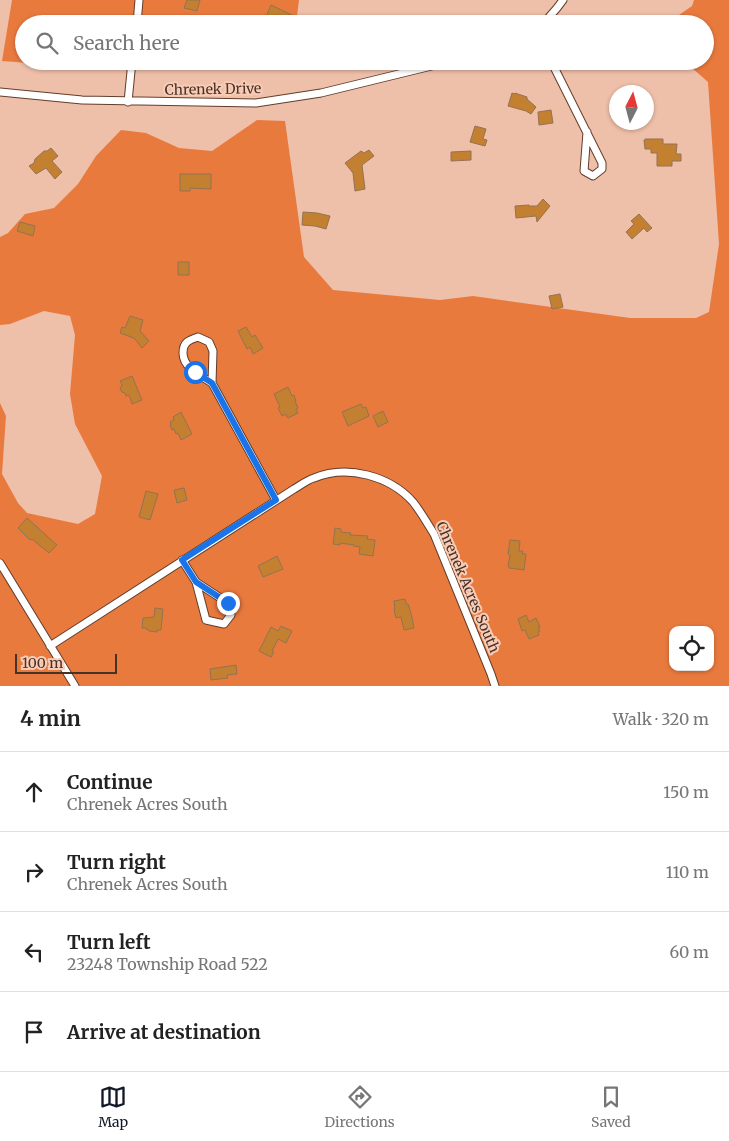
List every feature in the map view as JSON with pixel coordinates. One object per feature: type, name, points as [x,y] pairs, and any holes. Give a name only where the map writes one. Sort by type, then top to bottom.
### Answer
[{"type":"street","points":[[138,15],[139,0]]},
{"type":"street","points":[[551,15],[563,0]]},
{"type":"street","points":[[128,102],[131,70]]},
{"type":"street","name":"Chrenek Drive","points":[[0,92],[82,100],[128,102],[256,103],[321,93],[415,70]]},
{"type":"street","points":[[556,70],[587,132],[602,163],[602,169],[593,176],[584,171],[587,132]]},
{"type":"street","points":[[212,383],[213,351],[209,342],[198,337],[187,341],[183,348],[186,364],[212,383],[276,500]]},
{"type":"street","name":"Chrenek Acres South","points":[[50,646],[276,500],[314,478],[335,472],[356,472],[368,475],[400,490],[412,501],[424,518],[434,534],[491,674],[494,686]]},
{"type":"street","points":[[182,560],[196,582],[206,620],[224,624],[231,615],[228,603],[196,582]]},
{"type":"street","points":[[0,563],[75,686]]},
{"type":"shaded area","points":[[12,0],[299,0],[297,15],[15,15],[15,62],[2,61]]},
{"type":"shaded area","points":[[694,0],[729,0],[729,686],[0,686],[0,403],[6,416],[2,474],[18,503],[27,513],[78,524],[95,514],[102,476],[75,424],[70,394],[75,335],[70,316],[44,311],[10,324],[0,325],[0,237],[8,233],[25,214],[54,208],[78,184],[96,156],[121,130],[146,133],[179,148],[212,151],[257,120],[285,121],[304,257],[333,290],[440,300],[473,296],[630,318],[696,318],[709,312],[719,244],[708,82],[694,70],[714,70],[714,15],[679,15],[692,6]]},
{"type":"building","points":[[187,0],[200,0],[197,11],[184,8]]},
{"type":"building","points":[[271,5],[292,15],[267,15]]},
{"type":"building","points":[[512,93],[527,97],[536,107],[531,114],[508,106]]},
{"type":"building","points":[[551,110],[553,123],[539,125],[538,112]]},
{"type":"building","points":[[475,126],[486,129],[483,139],[487,140],[485,146],[470,142]]},
{"type":"building","points":[[645,139],[663,139],[663,144],[677,144],[676,154],[681,154],[681,161],[672,161],[672,166],[657,166],[657,153],[651,153],[651,149],[645,149]]},
{"type":"building","points":[[51,148],[58,156],[52,161],[62,172],[55,179],[46,168],[36,174],[29,166],[44,151]]},
{"type":"building","points":[[369,150],[374,156],[362,165],[365,189],[355,191],[353,173],[345,163],[361,151],[364,153]]},
{"type":"building","points":[[471,151],[471,160],[451,161],[451,152]]},
{"type":"building","points":[[180,174],[211,174],[211,189],[190,188],[190,191],[180,191]]},
{"type":"building","points":[[543,199],[550,206],[537,222],[536,216],[516,218],[515,206],[537,206]]},
{"type":"building","points":[[303,212],[330,216],[326,229],[302,225]]},
{"type":"building","points":[[639,214],[652,228],[647,232],[644,228],[632,239],[626,232],[634,224],[631,221]]},
{"type":"building","points":[[20,222],[35,226],[33,236],[17,231]]},
{"type":"building","points":[[178,262],[189,262],[189,275],[178,275]]},
{"type":"building","points":[[560,294],[563,307],[552,309],[549,296]]},
{"type":"building","points":[[130,316],[143,320],[140,331],[149,341],[142,348],[134,338],[120,333],[122,327],[125,328]]},
{"type":"building","points":[[246,327],[252,337],[255,335],[263,348],[253,354],[250,347],[247,349],[238,331]]},
{"type":"building","points":[[132,376],[142,400],[132,404],[129,395],[126,396],[120,389],[122,385],[120,381]]},
{"type":"building","points":[[288,387],[292,396],[294,395],[298,413],[288,418],[286,414],[282,416],[274,394]]},
{"type":"building","points":[[361,404],[363,408],[366,407],[369,416],[348,426],[342,412]]},
{"type":"building","points":[[383,411],[388,422],[378,427],[373,416]]},
{"type":"building","points":[[181,412],[192,434],[181,440],[178,433],[176,434],[174,429],[172,430],[170,422],[174,420],[173,417]]},
{"type":"building","points":[[184,488],[187,500],[177,503],[174,490]]},
{"type":"building","points":[[146,491],[158,494],[150,520],[139,517]]},
{"type":"building","points":[[27,518],[57,545],[49,553],[32,539],[30,540],[18,528]]},
{"type":"building","points":[[335,528],[341,529],[341,532],[351,533],[350,535],[368,536],[367,539],[375,540],[373,556],[359,554],[360,547],[354,545],[333,544]]},
{"type":"building","points":[[510,540],[520,541],[519,551],[523,551],[522,554],[526,554],[524,570],[509,568],[508,566]]},
{"type":"building","points":[[277,556],[283,569],[263,577],[258,566]]},
{"type":"building","points":[[405,599],[411,613],[414,628],[404,630],[401,617],[396,618],[394,601]]},
{"type":"building","points":[[155,608],[163,609],[161,630],[157,630],[157,632],[142,628],[143,618],[154,617]]},
{"type":"building","points":[[526,615],[529,622],[536,618],[540,627],[538,627],[539,635],[529,639],[525,630],[522,631],[518,619]]},
{"type":"building","points":[[281,626],[292,631],[286,643],[278,639],[271,657],[259,651],[271,627],[278,631]]},
{"type":"building","points":[[236,665],[237,674],[227,675],[228,678],[211,680],[210,669]]},
{"type":"route","points":[[195,372],[212,383],[276,500],[182,560],[196,582],[228,603]]}]
